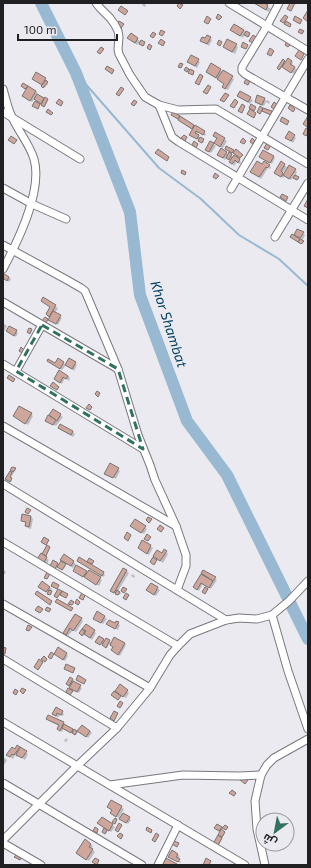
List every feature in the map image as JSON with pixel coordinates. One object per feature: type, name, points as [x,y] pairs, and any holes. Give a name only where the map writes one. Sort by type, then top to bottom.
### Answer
[{"type":"street","points":[[96,3],[110,18],[118,30],[118,49],[123,62],[145,97],[158,105],[178,110],[216,109],[308,164]]},
{"type":"street","points":[[229,3],[308,52]]},
{"type":"street","points":[[279,3],[242,67],[242,71],[308,110]]},
{"type":"street","points":[[231,189],[308,59]]},
{"type":"street","points":[[3,89],[12,118],[24,137],[34,158],[37,175],[32,204],[13,251],[3,269]]},
{"type":"street","points":[[158,105],[172,136],[178,142],[308,220]]},
{"type":"street","points":[[3,112],[80,159]]},
{"type":"street","points":[[275,237],[308,183]]},
{"type":"street","points":[[3,188],[32,204],[66,219]]},
{"type":"street","points":[[3,245],[85,291],[118,369],[143,449],[176,526],[186,555],[186,566],[177,590]]},
{"type":"street","points":[[3,302],[118,369]]},
{"type":"street","points":[[16,371],[42,325]]},
{"type":"street","points":[[3,364],[143,449]]},
{"type":"street","points":[[3,426],[176,526]]},
{"type":"street","points":[[3,484],[226,620]]},
{"type":"street","points":[[3,542],[178,646]]},
{"type":"street","points":[[41,865],[3,842],[77,766],[117,728],[150,688],[170,655],[178,646],[190,634],[226,620],[239,618],[257,619],[272,615],[308,581]]},
{"type":"street","points":[[3,604],[150,688]]},
{"type":"street","points":[[272,615],[288,671],[308,729]]},
{"type":"street","points":[[3,659],[117,728]]},
{"type":"street","points":[[3,722],[245,865]]},
{"type":"street","points":[[265,865],[257,829],[255,802],[261,775],[267,765],[274,758],[308,739]]},
{"type":"street","points":[[110,785],[182,775],[261,775]]},
{"type":"street","points":[[3,783],[142,865]]},
{"type":"street","points":[[158,865],[178,825]]},
{"type":"highlighted area","points":[[42,325],[118,369],[143,449],[16,371]]},
{"type":"building","points":[[179,3],[183,5],[180,9],[177,6]]},
{"type":"building","points":[[254,3],[264,3],[268,5],[266,10]]},
{"type":"building","points":[[290,3],[295,3],[291,11],[287,9]]},
{"type":"building","points":[[121,6],[128,11],[125,15],[118,10]]},
{"type":"building","points":[[308,10],[308,22],[303,18]]},
{"type":"building","points":[[218,14],[222,17],[219,20],[216,18]]},
{"type":"building","points":[[285,15],[288,17],[284,23],[280,21]]},
{"type":"building","points":[[207,16],[211,19],[208,24],[204,22]]},
{"type":"building","points":[[295,16],[302,20],[300,24],[293,20]]},
{"type":"building","points":[[119,21],[124,24],[119,31],[115,28]]},
{"type":"building","points":[[286,21],[291,24],[290,27],[284,24]]},
{"type":"building","points":[[234,24],[244,30],[240,36],[230,30]]},
{"type":"building","points":[[28,26],[32,29],[29,33],[25,30]]},
{"type":"building","points":[[300,29],[304,31],[302,34],[298,32]]},
{"type":"building","points":[[161,30],[165,32],[162,36],[159,34]]},
{"type":"building","points":[[246,31],[250,33],[248,37],[244,35]]},
{"type":"building","points":[[153,32],[156,34],[153,38],[150,36]]},
{"type":"building","points":[[131,33],[138,38],[135,43],[127,38]]},
{"type":"building","points":[[207,35],[211,37],[207,44],[200,41],[202,37],[205,38]]},
{"type":"building","points":[[253,35],[256,37],[253,43],[249,41]]},
{"type":"building","points":[[161,39],[165,42],[163,46],[158,43]]},
{"type":"building","points":[[227,39],[237,44],[232,52],[223,47]]},
{"type":"building","points":[[141,40],[145,42],[143,46],[139,44]]},
{"type":"building","points":[[219,40],[222,42],[220,46],[217,44]]},
{"type":"building","points":[[287,41],[291,44],[288,47],[285,45]]},
{"type":"building","points":[[243,42],[248,45],[246,49],[241,47]]},
{"type":"building","points":[[149,44],[152,46],[150,50],[147,48]]},
{"type":"building","points":[[101,47],[104,49],[100,54],[97,52]]},
{"type":"building","points":[[270,48],[274,51],[271,56],[267,54]]},
{"type":"building","points":[[299,50],[304,54],[301,60],[295,56]]},
{"type":"building","points":[[191,55],[199,59],[195,66],[187,62]]},
{"type":"building","points":[[288,58],[292,61],[290,64],[295,67],[291,73],[282,67]]},
{"type":"building","points":[[283,59],[285,61],[279,70],[277,68]]},
{"type":"building","points":[[180,63],[183,64],[181,68],[178,67]]},
{"type":"building","points":[[211,63],[221,69],[216,78],[206,72]]},
{"type":"building","points":[[107,66],[114,70],[112,74],[105,69]]},
{"type":"building","points":[[186,67],[189,69],[187,72],[184,70]]},
{"type":"building","points":[[190,69],[194,71],[193,75],[188,73]]},
{"type":"building","points":[[223,70],[233,76],[225,89],[222,87],[224,84],[217,79]]},
{"type":"building","points":[[36,72],[46,78],[42,85],[32,79]]},
{"type":"building","points":[[200,74],[203,76],[199,85],[195,83]]},
{"type":"building","points":[[246,79],[250,81],[248,85],[244,83]]},
{"type":"building","points":[[46,80],[48,82],[43,88],[41,86]]},
{"type":"building","points":[[23,83],[28,86],[25,89],[21,86]]},
{"type":"building","points":[[208,85],[211,87],[207,94],[203,92]]},
{"type":"building","points":[[28,86],[36,91],[30,101],[22,96]]},
{"type":"building","points":[[121,87],[124,89],[119,96],[116,94]]},
{"type":"building","points":[[240,91],[251,97],[248,102],[237,96]]},
{"type":"building","points":[[225,93],[229,95],[224,102],[220,100]]},
{"type":"building","points":[[37,94],[44,98],[41,104],[34,99]]},
{"type":"building","points":[[257,95],[265,98],[262,105],[255,102]]},
{"type":"building","points":[[45,97],[48,99],[44,107],[41,105]]},
{"type":"building","points":[[59,99],[63,102],[61,106],[56,103]]},
{"type":"building","points":[[235,99],[238,102],[234,108],[230,106]]},
{"type":"building","points":[[134,100],[137,102],[134,106],[131,104]]},
{"type":"building","points":[[35,101],[40,104],[38,109],[32,106]]},
{"type":"building","points":[[274,102],[277,104],[274,109],[271,107]]},
{"type":"building","points":[[242,104],[245,106],[242,113],[238,111]]},
{"type":"building","points":[[251,104],[256,107],[254,111],[249,108]]},
{"type":"building","points":[[290,105],[295,109],[293,112],[288,108]]},
{"type":"building","points":[[260,106],[263,108],[260,114],[257,112]]},
{"type":"building","points":[[263,108],[272,111],[271,115],[262,111]]},
{"type":"building","points":[[48,109],[53,113],[51,115],[46,112]]},
{"type":"building","points":[[250,109],[256,113],[254,118],[247,114]]},
{"type":"building","points":[[173,112],[180,116],[178,119],[171,115]]},
{"type":"building","points":[[180,116],[194,125],[192,129],[178,120]]},
{"type":"building","points":[[308,116],[308,124],[307,127],[303,124]]},
{"type":"building","points":[[282,117],[289,121],[287,125],[280,121]]},
{"type":"building","points":[[195,125],[205,131],[203,135],[196,131],[195,133],[199,135],[197,139],[189,135]]},
{"type":"building","points":[[306,128],[308,129],[308,133],[306,136],[303,134]]},
{"type":"building","points":[[289,131],[295,135],[291,141],[285,138]]},
{"type":"building","points":[[215,132],[225,138],[220,147],[214,143],[217,138],[213,136]]},
{"type":"building","points":[[184,135],[187,137],[185,141],[181,138]]},
{"type":"building","points":[[11,136],[17,140],[14,144],[8,140]]},
{"type":"building","points":[[200,137],[204,139],[202,143],[198,141]]},
{"type":"building","points":[[243,138],[246,141],[244,144],[240,142]]},
{"type":"building","points":[[252,138],[255,141],[253,144],[250,142]]},
{"type":"building","points":[[194,141],[198,144],[196,148],[192,145]]},
{"type":"building","points":[[210,141],[214,143],[209,152],[205,150]]},
{"type":"building","points":[[267,143],[271,145],[268,150],[264,148]]},
{"type":"building","points":[[226,146],[234,150],[232,153],[225,149]]},
{"type":"building","points":[[221,148],[227,152],[223,158],[217,155]]},
{"type":"building","points":[[158,149],[169,157],[167,161],[155,153]]},
{"type":"building","points":[[236,149],[243,155],[240,158],[233,153]]},
{"type":"building","points":[[263,150],[274,156],[270,163],[259,157]]},
{"type":"building","points":[[229,152],[232,154],[229,160],[226,158]]},
{"type":"building","points":[[234,155],[240,159],[238,163],[235,160],[232,164],[229,162]]},
{"type":"building","points":[[257,161],[262,164],[264,161],[270,165],[267,168],[266,167],[259,177],[250,172]]},
{"type":"building","points":[[281,161],[285,164],[281,171],[283,173],[281,177],[274,173]]},
{"type":"building","points":[[289,165],[296,169],[289,179],[283,175]]},
{"type":"building","points":[[182,170],[186,172],[185,175],[181,173]]},
{"type":"building","points":[[215,173],[219,176],[216,179],[213,177]]},
{"type":"building","points":[[295,175],[299,177],[297,180],[293,178]]},
{"type":"building","points":[[282,194],[288,197],[286,201],[280,197]]},
{"type":"building","points":[[308,199],[308,208],[304,206]]},
{"type":"building","points":[[297,229],[304,232],[300,238],[294,235]]},
{"type":"building","points":[[292,234],[300,239],[298,242],[290,237]]},
{"type":"building","points":[[300,239],[304,241],[301,244],[298,242]]},
{"type":"building","points":[[3,273],[9,277],[7,281],[3,278]]},
{"type":"building","points":[[43,297],[56,305],[49,317],[46,314],[50,307],[41,301]]},
{"type":"building","points":[[53,311],[61,315],[56,324],[48,320]]},
{"type":"building","points":[[45,317],[48,319],[46,323],[42,321]]},
{"type":"building","points":[[9,326],[17,330],[14,336],[6,331]]},
{"type":"building","points":[[29,328],[32,329],[30,334],[27,332]]},
{"type":"building","points":[[21,347],[24,350],[22,353],[19,351]]},
{"type":"building","points":[[58,358],[64,362],[60,369],[47,361],[48,359],[55,363]]},
{"type":"building","points":[[69,358],[76,362],[72,369],[65,365]]},
{"type":"building","points":[[59,370],[68,376],[66,379],[63,377],[60,383],[54,379]]},
{"type":"building","points":[[9,375],[15,379],[13,382],[7,378]]},
{"type":"building","points":[[53,382],[59,387],[57,390],[50,386]]},
{"type":"building","points":[[97,391],[100,393],[98,397],[95,394]]},
{"type":"building","points":[[89,404],[92,407],[90,410],[86,408]]},
{"type":"building","points":[[19,406],[32,413],[25,424],[13,416]]},
{"type":"building","points":[[53,409],[61,414],[57,421],[49,415]]},
{"type":"building","points":[[48,415],[56,420],[53,425],[45,421]]},
{"type":"building","points":[[60,424],[73,431],[71,435],[58,428]]},
{"type":"building","points":[[110,463],[119,468],[113,478],[104,474]]},
{"type":"building","points":[[12,467],[16,468],[13,472],[10,470]]},
{"type":"building","points":[[10,471],[12,473],[10,477],[12,478],[10,482],[5,479]]},
{"type":"building","points":[[27,508],[31,510],[28,514],[25,512]]},
{"type":"building","points":[[22,514],[31,516],[29,527],[25,526],[26,522],[21,521]]},
{"type":"building","points":[[148,517],[152,519],[149,523],[146,520]]},
{"type":"building","points":[[135,519],[146,526],[141,533],[130,526]]},
{"type":"building","points":[[160,525],[164,528],[161,532],[157,529]]},
{"type":"building","points":[[127,532],[131,535],[128,541],[124,538]]},
{"type":"building","points":[[147,534],[151,537],[148,541],[144,539]]},
{"type":"building","points":[[44,537],[49,540],[46,545],[41,542]]},
{"type":"building","points":[[142,540],[151,545],[147,554],[138,548]]},
{"type":"building","points":[[47,545],[50,547],[46,556],[42,554]]},
{"type":"building","points":[[164,549],[167,551],[160,561],[153,556],[157,550],[162,553]]},
{"type":"building","points":[[41,553],[47,557],[43,564],[37,559]]},
{"type":"building","points":[[64,554],[74,561],[71,566],[60,560]]},
{"type":"building","points":[[79,557],[104,572],[102,576],[77,561]]},
{"type":"building","points":[[153,557],[157,560],[154,565],[150,562]]},
{"type":"building","points":[[89,558],[94,561],[92,564],[87,562]]},
{"type":"building","points":[[53,560],[58,563],[55,569],[50,566]]},
{"type":"building","points":[[61,561],[66,564],[62,570],[57,567]]},
{"type":"building","points":[[76,565],[87,571],[83,577],[73,571]]},
{"type":"building","points":[[123,568],[127,570],[114,593],[110,591]]},
{"type":"building","points":[[89,570],[101,577],[96,585],[84,577]]},
{"type":"building","points":[[203,570],[216,577],[213,581],[201,573]]},
{"type":"building","points":[[47,572],[50,574],[47,579],[44,578]]},
{"type":"building","points":[[201,574],[213,581],[209,588],[201,583],[197,590],[193,587]]},
{"type":"building","points":[[42,581],[50,587],[46,592],[38,587]]},
{"type":"building","points":[[53,582],[59,585],[57,589],[51,586]]},
{"type":"building","points":[[151,583],[158,587],[154,595],[146,590]]},
{"type":"building","points":[[123,587],[127,589],[124,593],[121,591]]},
{"type":"building","points":[[205,587],[208,589],[205,594],[202,592]]},
{"type":"building","points":[[58,589],[62,591],[57,598],[54,596]]},
{"type":"building","points":[[49,590],[52,591],[50,595],[47,594]]},
{"type":"building","points":[[117,590],[120,592],[118,595],[115,594]]},
{"type":"building","points":[[37,591],[52,601],[50,605],[35,594]]},
{"type":"building","points":[[62,591],[68,594],[66,598],[60,595]]},
{"type":"building","points":[[83,591],[86,593],[83,600],[79,598]]},
{"type":"building","points":[[126,593],[129,595],[126,600],[123,598]]},
{"type":"building","points":[[57,599],[73,608],[71,611],[55,602]]},
{"type":"building","points":[[77,599],[80,602],[78,605],[75,603]]},
{"type":"building","points":[[71,600],[74,602],[72,605],[68,604]]},
{"type":"building","points":[[38,606],[43,609],[40,613],[35,610]]},
{"type":"building","points":[[47,607],[51,609],[49,612],[45,610]]},
{"type":"building","points":[[97,611],[105,616],[101,623],[93,619]]},
{"type":"building","points":[[75,614],[82,618],[73,631],[70,628],[66,635],[63,633]]},
{"type":"building","points":[[109,620],[115,623],[116,621],[119,622],[115,629],[106,624]]},
{"type":"building","points":[[86,624],[95,630],[90,638],[84,634],[86,631],[82,629]]},
{"type":"building","points":[[28,625],[32,627],[29,631],[26,630]]},
{"type":"building","points":[[82,629],[85,631],[82,636],[79,633]]},
{"type":"building","points":[[99,636],[104,639],[100,645],[95,642]]},
{"type":"building","points":[[114,637],[125,643],[118,655],[111,650],[113,647],[110,645]]},
{"type":"building","points":[[106,638],[110,640],[106,648],[102,645]]},
{"type":"building","points":[[3,647],[6,648],[5,654],[3,654]]},
{"type":"building","points":[[58,647],[67,653],[63,660],[54,654]]},
{"type":"building","points":[[51,652],[54,654],[51,659],[48,657]]},
{"type":"building","points":[[44,656],[47,659],[45,662],[41,659]]},
{"type":"building","points":[[39,659],[43,662],[38,670],[34,667]]},
{"type":"building","points":[[66,664],[75,668],[73,673],[64,669]]},
{"type":"building","points":[[78,675],[86,680],[84,684],[76,680]]},
{"type":"building","points":[[70,677],[73,679],[69,686],[66,684]]},
{"type":"building","points":[[73,681],[81,685],[77,692],[69,688]]},
{"type":"building","points":[[120,684],[128,690],[123,697],[115,691]]},
{"type":"building","points":[[22,688],[26,690],[23,694],[20,691]]},
{"type":"building","points":[[68,688],[73,691],[70,695],[66,692]]},
{"type":"building","points":[[15,689],[18,691],[16,695],[13,693]]},
{"type":"building","points":[[114,691],[121,696],[118,700],[111,695]]},
{"type":"building","points":[[120,701],[123,703],[120,708],[117,706]]},
{"type":"building","points":[[56,707],[63,711],[61,715],[57,713],[56,716],[52,714]]},
{"type":"building","points":[[114,711],[118,713],[114,721],[110,718]]},
{"type":"building","points":[[48,715],[64,722],[60,731],[57,729],[59,725],[46,719]]},
{"type":"building","points":[[64,724],[73,729],[71,733],[62,728]]},
{"type":"building","points":[[82,725],[90,731],[86,737],[77,731]]},
{"type":"building","points":[[74,729],[77,731],[75,735],[72,733]]},
{"type":"building","points":[[17,745],[20,747],[14,755],[12,754],[10,757],[6,755],[12,747],[15,749]]},
{"type":"building","points":[[20,747],[27,751],[22,758],[16,755]]},
{"type":"building","points":[[242,776],[248,780],[245,784],[240,780]]},
{"type":"building","points":[[232,790],[236,793],[234,796],[229,793]]},
{"type":"building","points":[[111,800],[122,806],[116,817],[110,813],[112,810],[107,807]]},
{"type":"building","points":[[123,813],[130,817],[126,823],[119,819]]},
{"type":"building","points":[[102,817],[113,824],[109,831],[97,823]]},
{"type":"building","points":[[115,818],[117,819],[115,824],[112,822]]},
{"type":"building","points":[[119,823],[122,825],[118,832],[115,830]]},
{"type":"building","points":[[217,824],[222,827],[219,831],[214,828]]},
{"type":"building","points":[[225,825],[228,827],[226,830],[222,828]]},
{"type":"building","points":[[95,827],[98,829],[97,833],[93,831]]},
{"type":"building","points":[[147,827],[152,830],[151,833],[146,830]]},
{"type":"building","points":[[104,828],[107,830],[105,834],[102,832]]},
{"type":"building","points":[[221,829],[225,832],[222,837],[218,835]]},
{"type":"building","points":[[120,833],[123,835],[121,839],[117,836]]},
{"type":"building","points":[[156,833],[159,835],[155,842],[152,840]]},
{"type":"building","points":[[218,835],[222,838],[218,845],[214,842]]},
{"type":"building","points":[[85,839],[91,844],[89,847],[93,849],[86,860],[76,853]]},
{"type":"building","points":[[174,841],[179,843],[177,847],[172,844]]},
{"type":"building","points":[[172,850],[178,854],[176,857],[180,859],[178,862],[168,857]]},
{"type":"building","points":[[16,855],[21,858],[20,860],[14,857]]},
{"type":"building","points":[[95,858],[99,860],[97,865],[92,862]]},
{"type":"building","points":[[166,858],[177,865],[164,865],[163,864]]},
{"type":"building","points":[[206,858],[211,861],[209,865],[203,865]]},
{"type":"waterway","name":"Khor Shambat","points":[[41,3],[76,73],[130,212],[140,295],[187,421],[227,475],[308,639]]},
{"type":"waterway","points":[[76,73],[159,168],[201,199],[239,235],[279,259],[308,286]]}]
